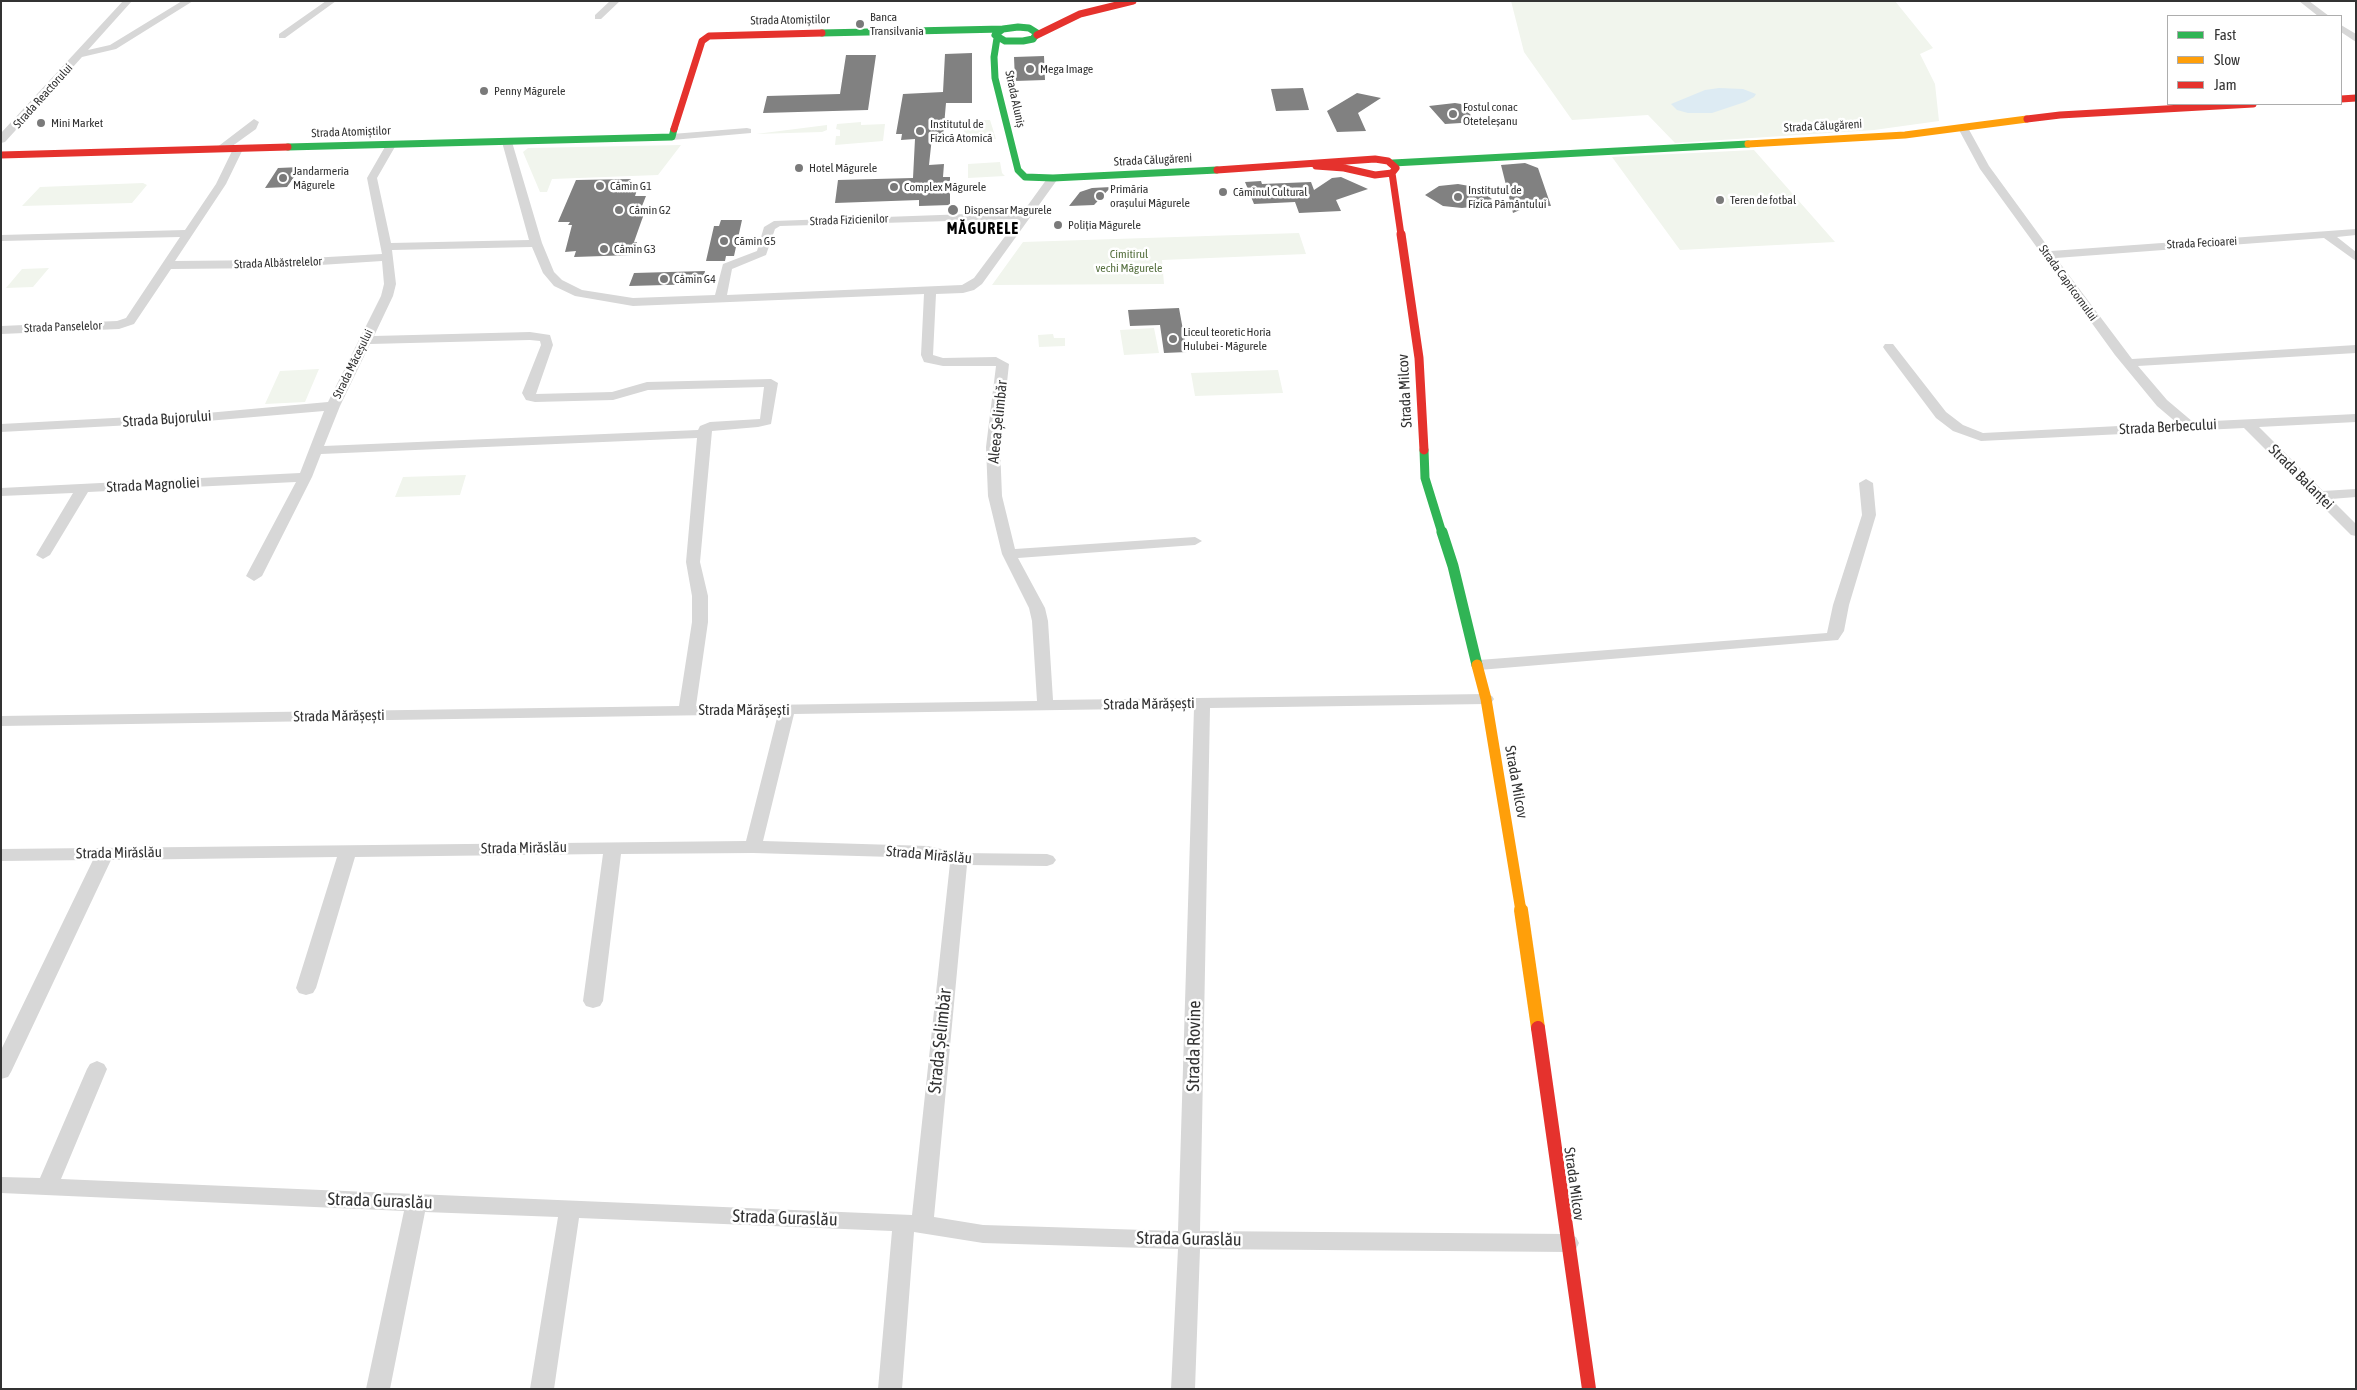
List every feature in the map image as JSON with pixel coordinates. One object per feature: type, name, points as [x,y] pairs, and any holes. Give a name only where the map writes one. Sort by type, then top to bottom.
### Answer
[{"type":"main road","points":[[1022,27],[1032,29],[1037,35],[1058,23],[1092,10],[1133,1]]},
{"type":"main road","points":[[999,33],[1022,27],[1058,23]]},
{"type":"main road","name":"Strada Atomiștilor","points":[[3,147],[32,154],[672,137],[702,41],[706,37],[718,35],[981,29],[999,33]]},
{"type":"main road","points":[[999,33],[1018,42]]},
{"type":"main road","name":"Strada Aluniș","points":[[999,33],[994,57],[995,78],[1012,147]]},
{"type":"main road","name":"Strada Aluniș","points":[[994,57],[1018,42],[1028,40],[1037,35]]},
{"type":"main road","points":[[2342,99],[2356,98]]},
{"type":"main road","name":"Strada Călugăreni","points":[[1392,168],[1852,139],[2094,112],[2233,105]]},
{"type":"main road","name":"Strada Călugăreni","points":[[1012,147],[1018,170],[1022,175],[1034,178],[1316,166],[1361,166]]},
{"type":"main road","points":[[1361,166],[1382,160],[1392,168],[1375,175]]},
{"type":"main road","points":[[1361,166],[1393,187]]},
{"type":"main road","name":"Strada Milcov","points":[[1392,168],[1393,187],[1416,331],[1422,456],[1427,489],[1449,551],[1486,699],[1516,873],[1589,1389]]},
{"type":"street","name":"Strada Reactorului","points":[[3,147],[128,1]]},
{"type":"street","name":"Strada Reactorului","points":[[80,55],[113,47],[188,1]]},
{"type":"street","points":[[282,36],[332,1]]},
{"type":"street","points":[[598,17],[616,1]]},
{"type":"street","points":[[2303,1],[2323,15]]},
{"type":"street","points":[[2342,29],[2356,39]]},
{"type":"street","points":[[220,150],[252,127],[254,122]]},
{"type":"street","name":"Strada Capricornului","points":[[1963,128],[1984,167],[2128,363],[2171,411],[2189,426]]},
{"type":"street","name":"Strada Atomiștilor","points":[[672,137],[746,132]]},
{"type":"street","points":[[507,142],[536,243],[549,273],[558,283],[579,294],[633,302],[963,290],[974,284],[1053,178]]},
{"type":"street","name":"Strada Măceșului","points":[[254,576],[305,477],[333,406],[387,296],[390,284],[388,252],[372,178],[391,145]]},
{"type":"street","points":[[167,265],[221,184],[238,150]]},
{"type":"street","name":"Strada Fizicienilor","points":[[720,300],[728,267],[762,253],[770,227],[778,223],[1027,215]]},
{"type":"street","name":"Strada Fecioarei","points":[[2048,254],[2356,232]]},
{"type":"street","points":[[1,238],[189,233]]},
{"type":"street","points":[[2328,235],[2356,258]]},
{"type":"street","name":"Strada Albăstrelelor","points":[[167,265],[274,264],[388,252],[536,243]]},
{"type":"street","name":"Strada Panselelor","points":[[1,330],[125,324],[130,321],[167,265]]},
{"type":"street","name":"Aleea Șelimbăr","points":[[930,291],[926,355],[929,359],[943,362],[996,361],[1003,364],[993,447],[995,496],[1009,554],[1037,608],[1040,622],[1045,706]]},
{"type":"street","points":[[364,340],[530,336],[546,338],[547,345],[529,393],[530,397],[535,398],[613,396],[647,386],[771,382],[766,421],[710,426],[705,429],[693,562],[700,596],[700,622],[687,710]]},
{"type":"street","name":"Strada Berbecului","points":[[1889,347],[1941,415],[1958,428],[1981,437],[2356,418]]},
{"type":"street","points":[[2128,363],[2356,349]]},
{"type":"street","name":"Strada Bujorului","points":[[1,428],[207,417],[333,406]]},
{"type":"street","points":[[2150,428],[2162,422],[2171,411]]},
{"type":"street","name":"Strada Balanței","points":[[2248,423],[2354,529]]},
{"type":"street","points":[[316,450],[704,434]]},
{"type":"street","name":"Strada Magnoliei","points":[[1,492],[305,477]]},
{"type":"street","points":[[1479,665],[1832,637],[1836,631],[1841,605],[1870,515],[1866,483]]},
{"type":"street","points":[[43,555],[83,488]]},
{"type":"street","points":[[2319,495],[2356,493]]},
{"type":"street","points":[[1009,554],[1195,540]]},
{"type":"street","name":"Strada Mărășești","points":[[1,721],[1486,699]]},
{"type":"street","name":"Strada Rovine","points":[[1183,1389],[1189,1240],[1202,703]]},
{"type":"street","points":[[753,847],[788,710]]},
{"type":"street","points":[[593,1001],[613,847]]},
{"type":"street","name":"Strada Mirăslău","points":[[1,855],[753,847],[928,852],[958,859],[1047,860]]},
{"type":"street","points":[[306,988],[348,850]]},
{"type":"street","points":[[1,1072],[105,853]]},
{"type":"street","name":"Strada Șelimbăr","points":[[890,1389],[913,1223],[958,859]]},
{"type":"street","points":[[48,1187],[96,1069]]},
{"type":"street","name":"Strada Guraslău","points":[[1,1185],[913,1223],[983,1234],[1189,1240],[1568,1243]]},
{"type":"street","points":[[378,1389],[416,1203]]},
{"type":"street","points":[[542,1389],[570,1209]]},
{"type":"green space","points":[[1511,1],[1895,1],[1933,48],[1920,54],[1935,84],[1939,121],[1874,130],[1675,143],[1648,115],[1572,120],[1524,52]]},
{"type":"green space","points":[[963,120],[990,120],[996,139],[965,140]]},
{"type":"green space","points":[[861,122],[861,125],[885,124],[883,141],[835,145],[836,136],[840,136],[840,130],[836,129],[837,124]]},
{"type":"green space","points":[[827,125],[827,130],[822,132],[756,134]]},
{"type":"green space","points":[[681,145],[658,175],[552,179],[547,192],[540,192],[523,152],[528,148]]},
{"type":"green space","name":"Teren de fotbal","points":[[1754,150],[1835,242],[1680,250],[1612,157]]},
{"type":"green space","points":[[1000,162],[1002,173],[1005,176],[968,178],[968,164]]},
{"type":"green space","points":[[143,183],[147,185],[132,203],[22,206],[40,187]]},
{"type":"green space","name":"Cimitirul vechi Măgurele","points":[[1299,233],[1306,254],[1162,260],[1164,284],[992,285],[1023,242]]},
{"type":"green space","points":[[49,268],[33,287],[6,288],[22,269]]},
{"type":"green space","points":[[1154,328],[1159,353],[1124,355],[1120,330]]},
{"type":"green space","points":[[1053,334],[1054,338],[1065,338],[1065,346],[1039,347],[1038,335]]},
{"type":"green space","points":[[319,369],[305,402],[265,404],[280,371]]},
{"type":"green space","points":[[1278,370],[1283,393],[1195,396],[1191,373]]},
{"type":"green space","points":[[466,475],[460,495],[395,497],[403,477]]},
{"type":"shaded area","points":[[1719,88],[1743,89],[1756,94],[1745,102],[1712,113],[1688,113],[1677,110],[1671,104],[1705,90]]},
{"type":"building","points":[[972,53],[972,103],[946,103],[943,137],[932,137],[929,165],[944,164],[943,177],[950,177],[950,205],[919,206],[919,200],[835,203],[838,180],[913,178],[915,139],[901,140],[902,134],[896,134],[903,94],[943,92],[945,54]]},
{"type":"building","points":[[846,55],[876,55],[868,110],[763,113],[767,96],[840,94]]},
{"type":"building","name":"Mega Image","points":[[1044,56],[1045,80],[1015,81],[1014,57]]},
{"type":"building","points":[[1303,88],[1309,110],[1276,111],[1271,89]]},
{"type":"building","points":[[1357,93],[1381,98],[1358,113],[1366,131],[1337,132],[1327,111]]},
{"type":"building","name":"Fostul conac Oteteleșanu","points":[[1461,104],[1477,122],[1445,124],[1429,106]]},
{"type":"building","points":[[1525,163],[1538,168],[1551,206],[1529,206],[1513,213],[1501,165]]},
{"type":"building","name":"Jandarmeria Măgurele","points":[[301,167],[287,187],[265,188],[278,168]]},
{"type":"building","points":[[1341,177],[1368,189],[1336,200],[1341,211],[1299,213],[1295,202],[1254,204],[1245,182],[1261,181],[1262,184],[1311,182],[1314,190],[1332,178]]},
{"type":"building","points":[[631,179],[629,184],[639,184],[635,196],[646,196],[640,211],[645,211],[634,242],[637,242],[633,255],[574,257],[576,251],[565,252],[572,225],[568,225],[570,222],[558,222],[576,180]]},
{"type":"building","name":"Institutul de Fizica Pământului","points":[[1458,184],[1475,187],[1492,199],[1480,206],[1462,208],[1443,206],[1425,195],[1439,186]]},
{"type":"building","points":[[1111,187],[1094,205],[1069,206],[1080,192],[1092,188]]},
{"type":"building","name":"Cămin G5","points":[[721,220],[742,220],[734,256],[726,256],[725,261],[706,261],[714,226],[719,226]]},
{"type":"building","name":"Cămin G4","points":[[705,271],[702,284],[629,286],[634,273]]},
{"type":"building","name":"Liceul teoretic Horia Hulubei - Măgurele","points":[[1179,308],[1187,352],[1164,353],[1160,325],[1130,326],[1128,310]]},
{"type":"traffic: fast","points":[[997,38],[1005,41],[1023,41],[1033,39],[1037,33],[1029,28],[1018,27],[1003,29],[995,35],[997,38],[994,57],[995,78],[1018,170],[1025,177],[1053,178],[1217,170]]},
{"type":"traffic: fast","points":[[822,33],[1003,29]]},
{"type":"traffic: fast","points":[[288,147],[672,137],[674,129]]},
{"type":"traffic: fast","points":[[1393,163],[1748,144]]},
{"type":"traffic: fast","points":[[1424,450],[1425,478],[1453,566],[1477,665]]},
{"type":"traffic: slow","points":[[1748,144],[1905,135],[2027,119]]},
{"type":"traffic: slow","points":[[1477,665],[1486,699],[1516,873],[1538,1028]]},
{"type":"traffic: jam","points":[[1037,35],[1080,14],[1133,1]]},
{"type":"traffic: jam","points":[[674,129],[702,41],[709,36],[822,33]]},
{"type":"traffic: jam","points":[[2342,99],[2356,98]]},
{"type":"traffic: jam","points":[[2027,119],[2060,115],[2235,105]]},
{"type":"traffic: jam","points":[[1,155],[288,147]]},
{"type":"traffic: jam","points":[[1217,170],[1375,159],[1388,161],[1396,168],[1392,173],[1375,175],[1344,168],[1316,166]]},
{"type":"traffic: jam","points":[[1392,173],[1419,358],[1424,450]]},
{"type":"traffic: jam","points":[[1538,1028],[1589,1389]]},
{"type":"place","name":"Banca Transilvania","points":[[860,24]]},
{"type":"place","name":"Mega Image","points":[[1030,69]]},
{"type":"place","name":"Penny Măgurele","points":[[484,91]]},
{"type":"place","name":"Fostul conac Oteteleșanu","points":[[1453,114]]},
{"type":"place","name":"Mini Market","points":[[41,123]]},
{"type":"place","name":"Institutul de Fizică Atomică","points":[[920,131]]},
{"type":"place","name":"Hotel Măgurele","points":[[799,168]]},
{"type":"place","name":"Jandarmeria Măgurele","points":[[283,178]]},
{"type":"place","name":"Cămin G1","points":[[600,186]]},
{"type":"place","name":"Complex Măgurele","points":[[894,187]]},
{"type":"place","name":"Căminul Cultural","points":[[1223,192]]},
{"type":"place","name":"Primăria orașului Măgurele","points":[[1100,196]]},
{"type":"place","name":"Institutul de Fizica Pământului","points":[[1458,197]]},
{"type":"place","name":"Teren de fotbal","points":[[1720,200]]},
{"type":"place","name":"Cămin G2","points":[[619,210]]},
{"type":"place","name":"Dispensar Magurele","points":[[953,210]]},
{"type":"place","name":"Poliția Măgurele","points":[[1058,225]]},
{"type":"place","name":"Cămin G5","points":[[724,241]]},
{"type":"place","name":"Cămin G3","points":[[604,249]]},
{"type":"place","name":"Cămin G4","points":[[664,279]]},
{"type":"place","name":"Liceul teoretic Horia Hulubei - Măgurele","points":[[1173,339]]},
{"type":"district","name":"MĂGURELE","points":[[983,229]]}]
